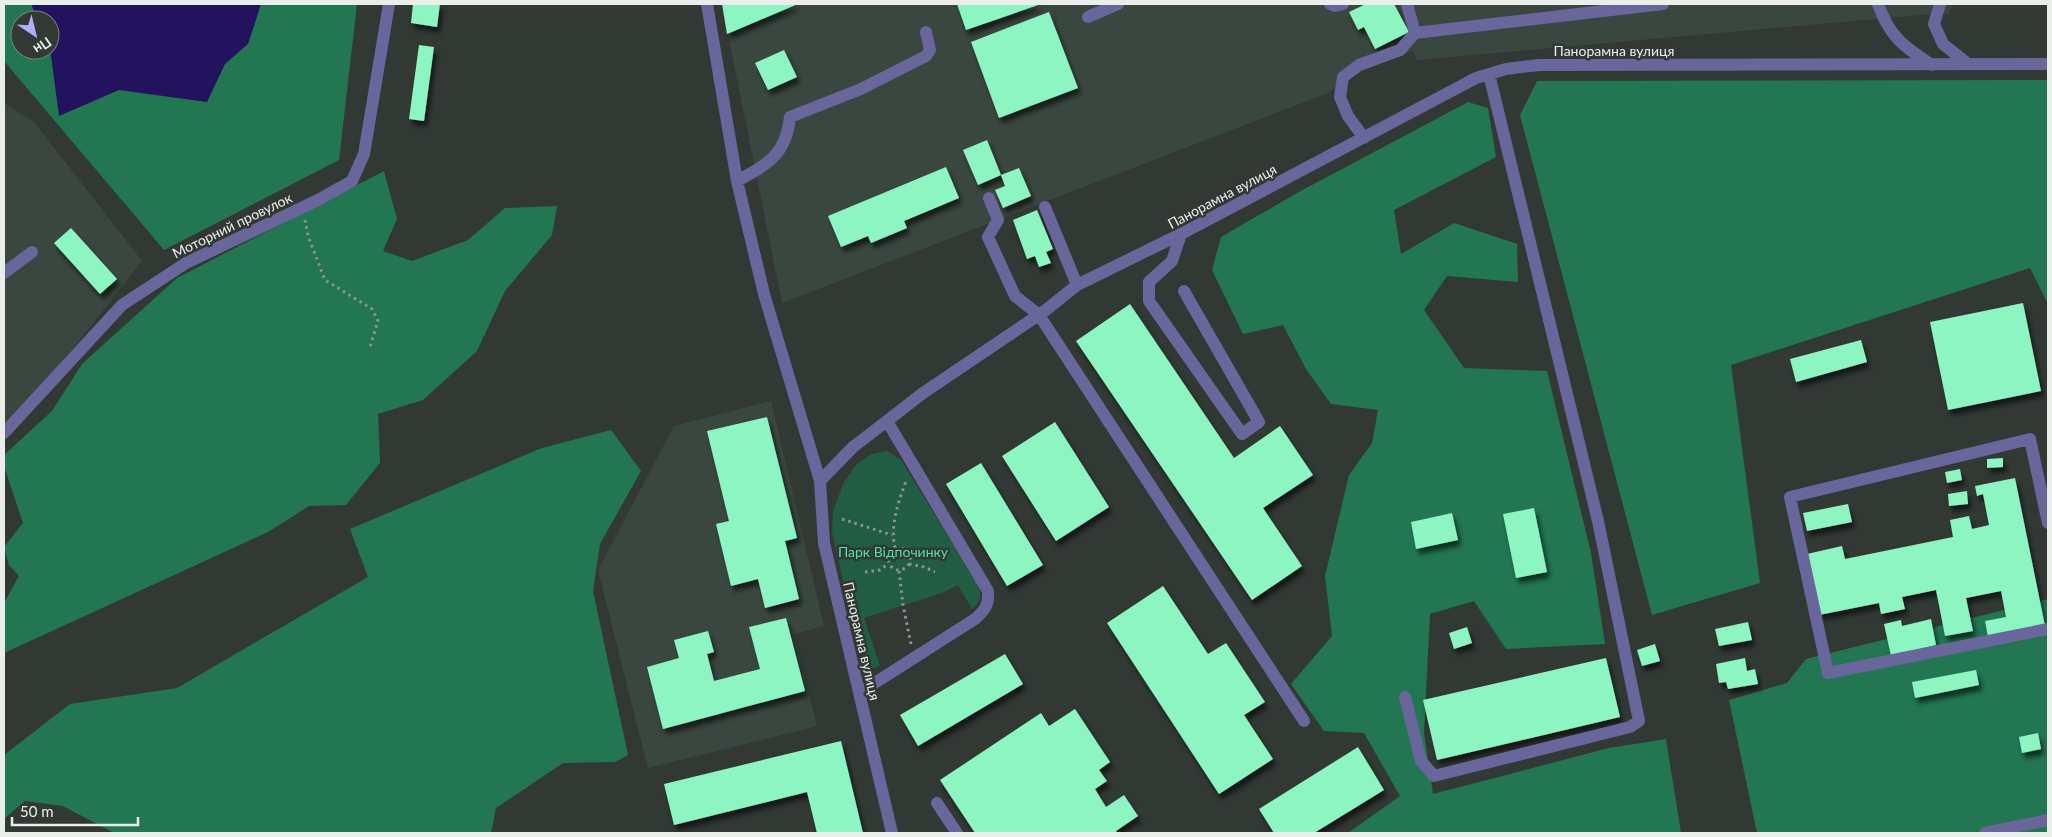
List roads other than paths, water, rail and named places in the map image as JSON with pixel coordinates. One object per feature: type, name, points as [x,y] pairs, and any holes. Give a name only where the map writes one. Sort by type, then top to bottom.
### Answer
[{"type":"street","name":"Моторний провулок","points":[[4,433],[122,305],[186,263],[303,207],[352,181],[364,154],[389,4]]},
{"type":"street","points":[[707,4],[737,181],[764,294],[820,481]]},
{"type":"street","points":[[1088,17],[1118,4]]},
{"type":"street","points":[[1330,4],[1335,6],[1343,4]]},
{"type":"street","points":[[1407,4],[1415,33]]},
{"type":"street","points":[[1364,138],[1348,116],[1340,96],[1343,77],[1359,65],[1400,50],[1415,33],[1663,4]]},
{"type":"street","points":[[1878,4],[1889,29],[1902,46],[1932,64]]},
{"type":"street","points":[[1940,4],[1934,24],[1943,44],[1968,64]]},
{"type":"street","points":[[737,181],[769,163],[788,133],[790,117],[861,89],[926,56],[930,50],[926,32]]},
{"type":"street","name":"Панорамна вулиця","points":[[892,833],[824,543],[820,481],[853,446],[1038,315],[1077,285],[1181,234],[1476,78],[1506,69],[1539,66],[2048,64]]},
{"type":"street","points":[[1405,697],[1421,761],[1434,776],[1630,727],[1639,721],[1598,521],[1489,74]]},
{"type":"street","points":[[989,198],[998,220],[988,237],[1014,296],[1038,315],[1304,721]]},
{"type":"street","points":[[1045,207],[1077,285]]},
{"type":"street","points":[[1181,234],[1172,261],[1149,282],[1149,302],[1242,434],[1259,422],[1184,290]]},
{"type":"street","points":[[4,273],[32,252]]},
{"type":"street","points":[[859,693],[975,619],[987,606],[988,599],[988,591],[887,421]]},
{"type":"street","points":[[2048,523],[2030,439],[1790,497],[1828,673],[2048,629]]},
{"type":"street","points":[[937,803],[957,833]]},
{"type":"street","points":[[1985,833],[2048,820]]},
{"type":"park label","name":"Парк Відпочинку","points":[[893,551]]}]
